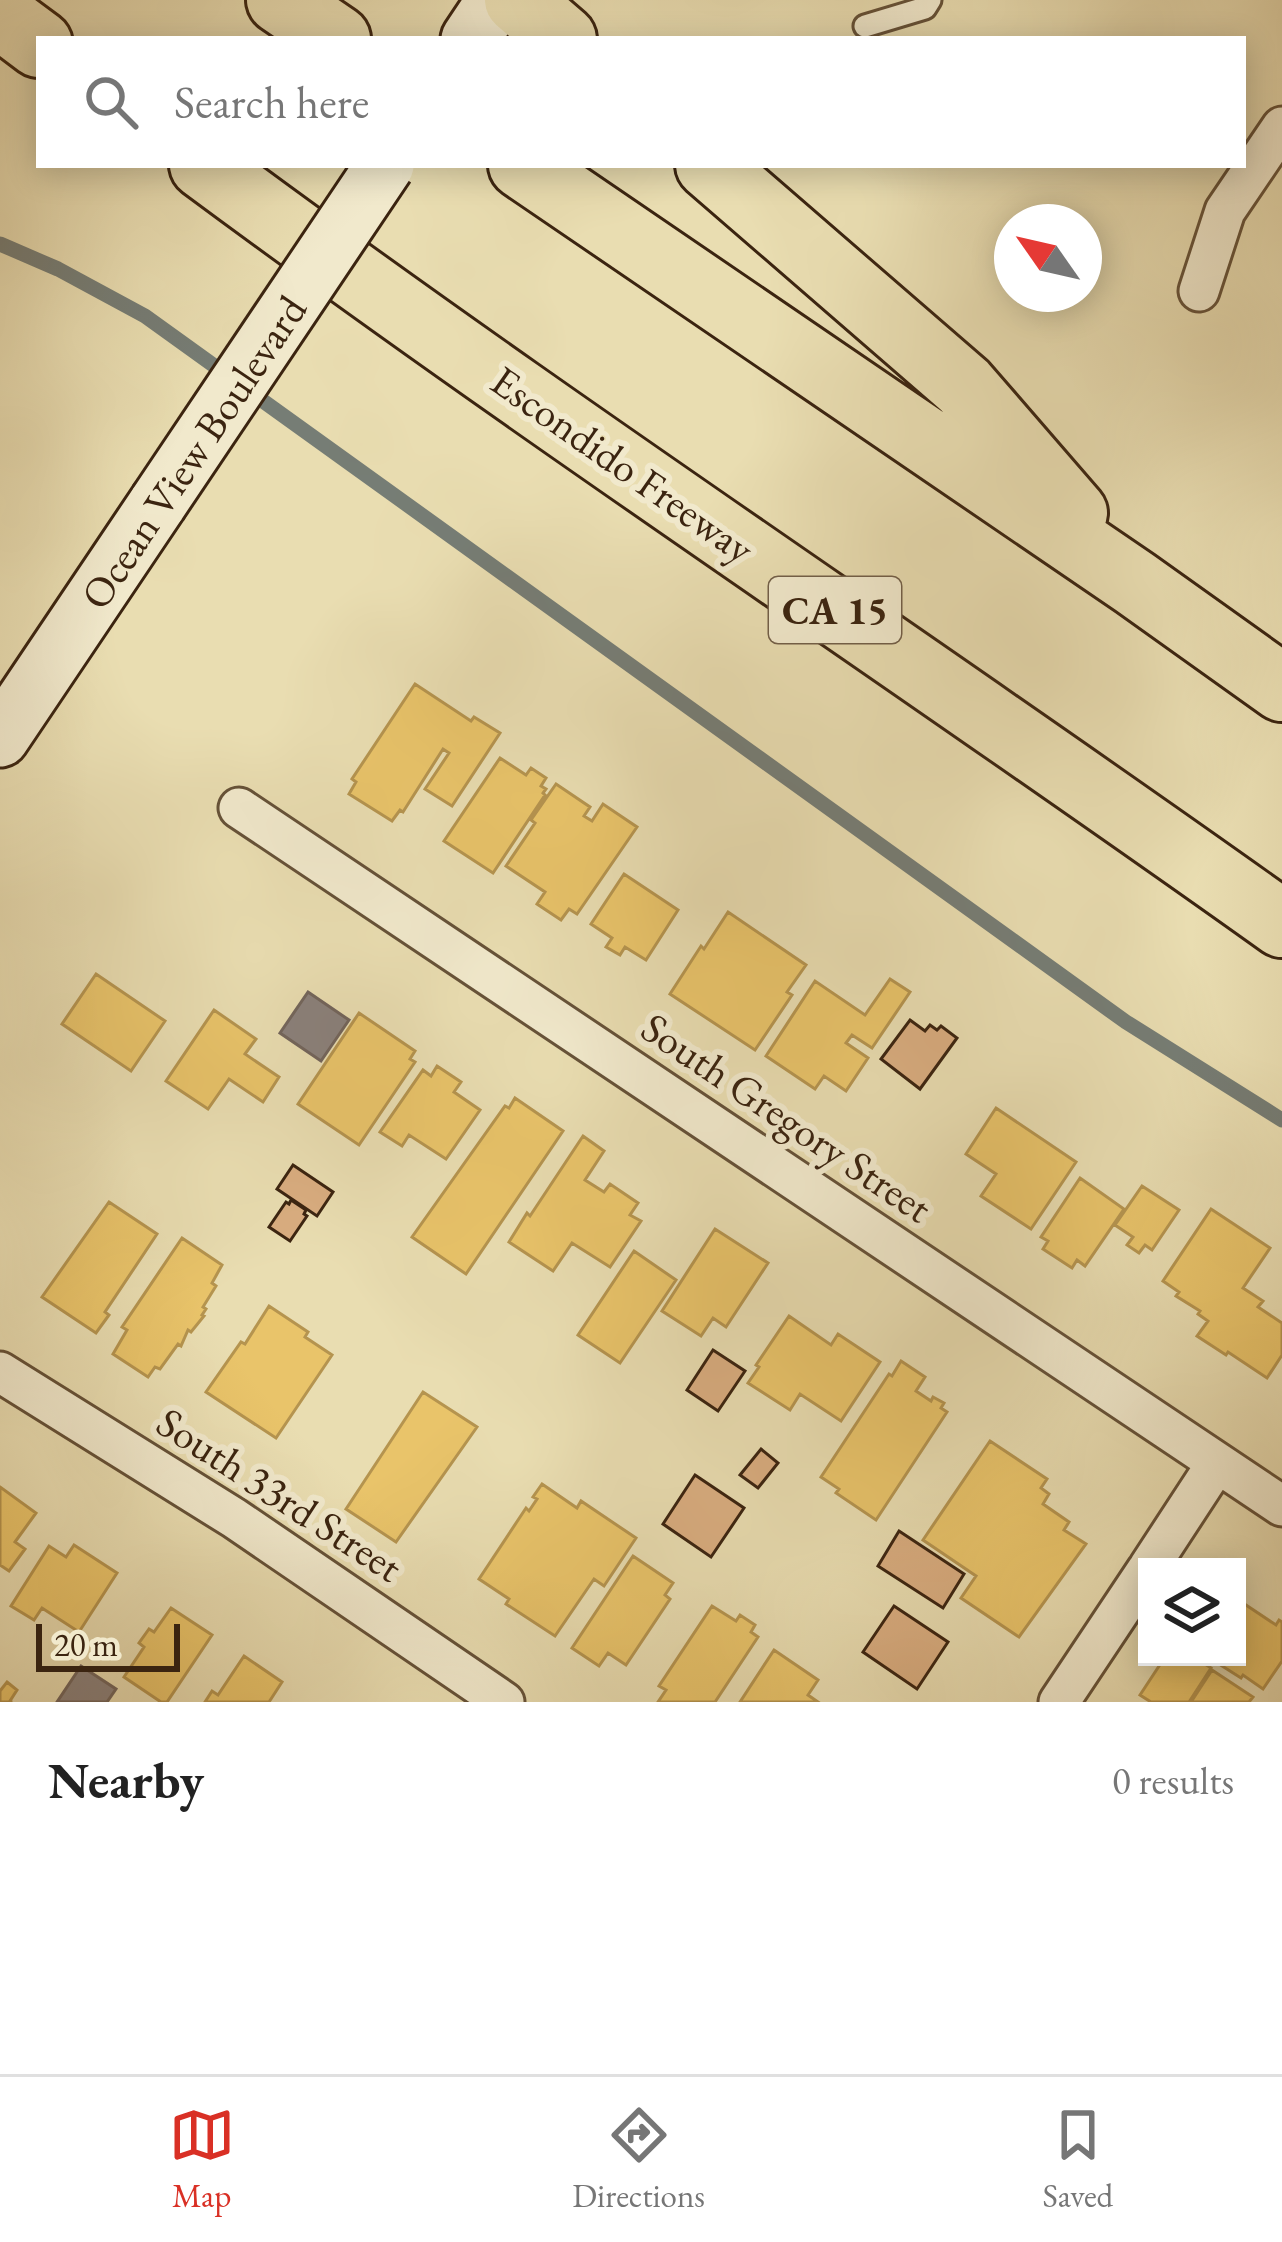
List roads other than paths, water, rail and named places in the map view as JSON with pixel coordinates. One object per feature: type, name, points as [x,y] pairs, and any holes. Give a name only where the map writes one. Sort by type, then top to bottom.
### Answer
[{"type":"highway","points":[[280,0],[333,36]]},
{"type":"highway","points":[[518,0],[560,36]]},
{"type":"highway","points":[[0,15],[36,42]]},
{"type":"highway","name":"Escondido Freeway","points":[[206,168],[385,300],[1282,924]]},
{"type":"highway","points":[[526,168],[1282,688]]},
{"type":"highway","points":[[712,168],[964,386],[1135,583]]},
{"type":"main road","points":[[472,36],[496,0]]},
{"type":"main road","name":"Ocean View Boulevard","points":[[0,738],[383,168]]},
{"type":"street","points":[[1199,291],[1225,211],[1282,127]]},
{"type":"street","name":"South Gregory Street","points":[[239,808],[1282,1506]]},
{"type":"street","name":"South 33rd Street","points":[[0,1372],[234,1518],[504,1702]]},
{"type":"street","points":[[1155,1558],[1217,1463]]},
{"type":"street","points":[[1059,1702],[1138,1583]]},
{"type":"lane","points":[[866,26],[925,8],[930,0]]},
{"type":"waterway","points":[[0,244],[145,316],[1126,1022],[1282,1120]]}]
